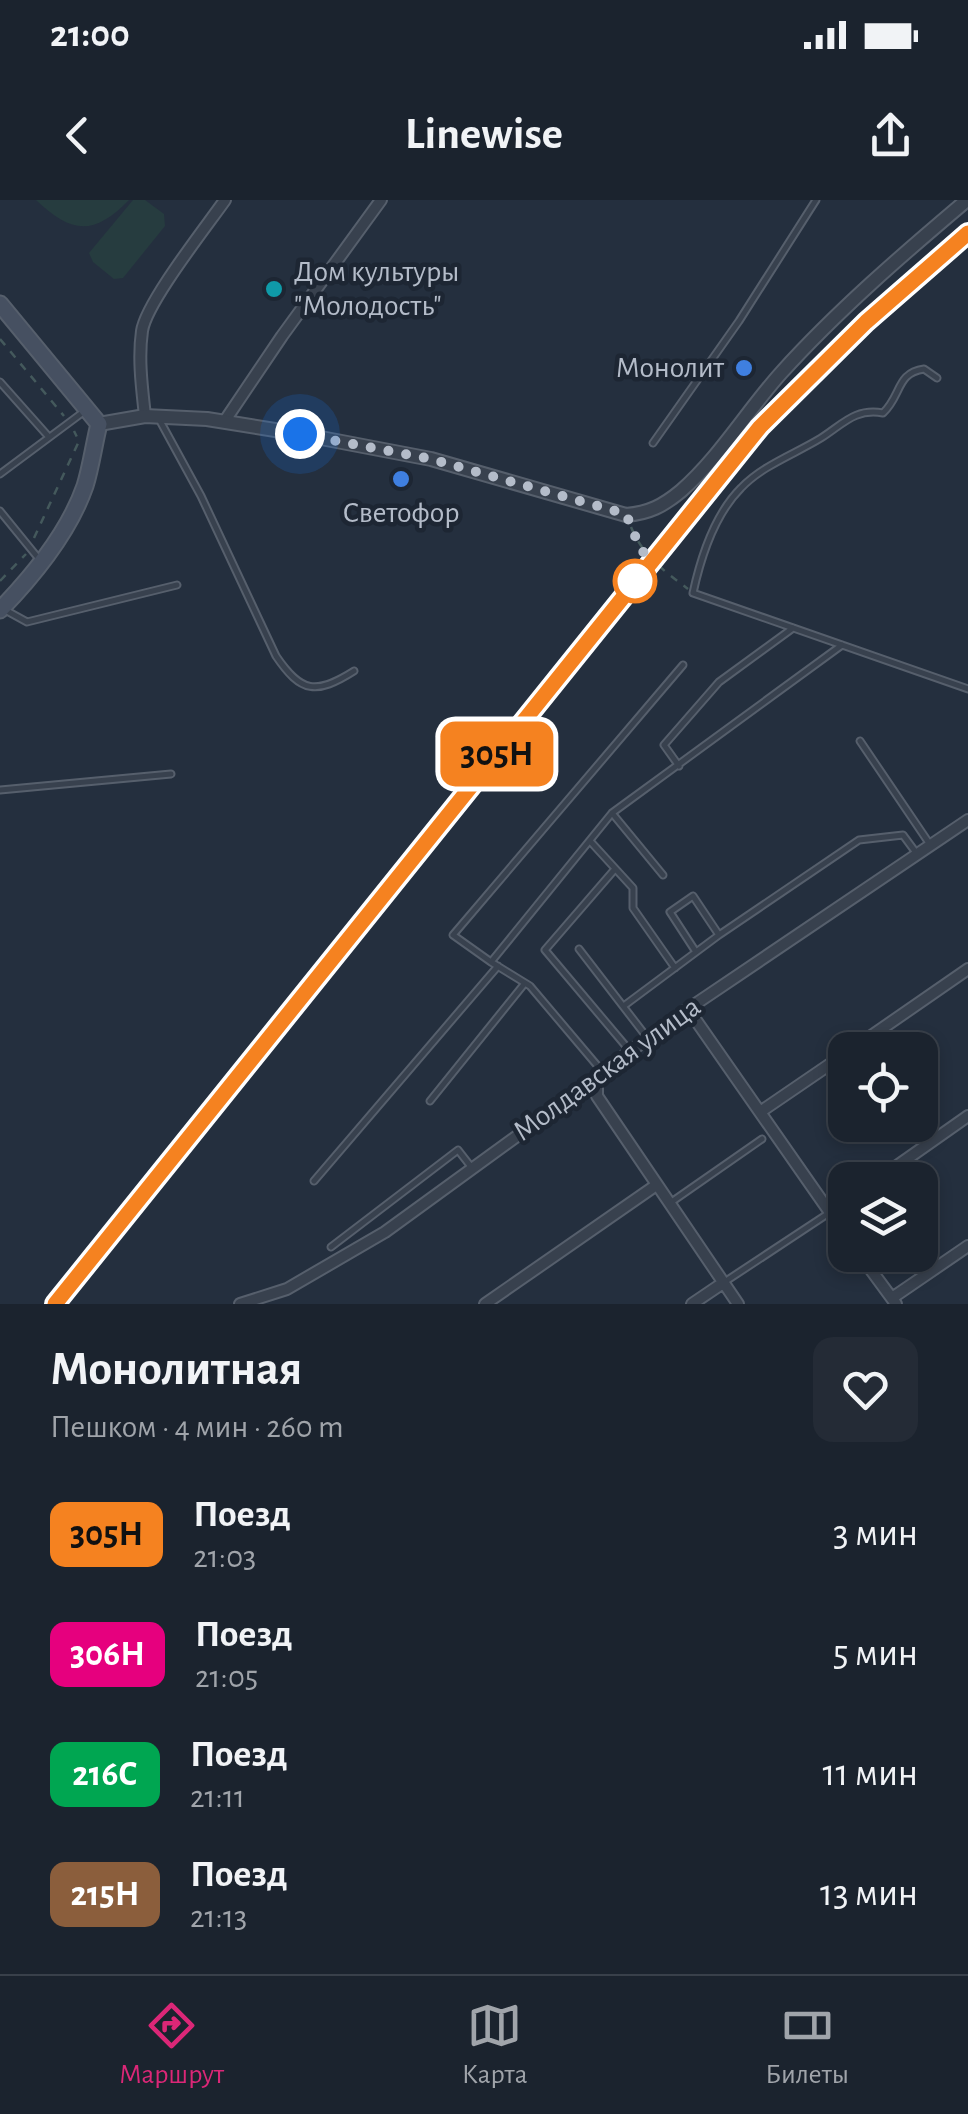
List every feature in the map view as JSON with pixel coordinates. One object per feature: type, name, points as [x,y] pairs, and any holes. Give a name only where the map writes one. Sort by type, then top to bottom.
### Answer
[{"type":"main road","points":[[1,308],[98,424],[85,485],[70,519],[32,559],[1,610]]},
{"type":"street","points":[[152,416],[140,371],[142,327],[158,296],[225,200]]},
{"type":"street","points":[[98,424],[152,416],[300,434],[431,459],[626,514],[646,513],[660,508],[684,489],[800,353],[967,200]]},
{"type":"street","points":[[224,422],[374,202]]},
{"type":"street","points":[[300,434],[302,417]]},
{"type":"street","name":"Молдавская улица","points":[[240,1304],[287,1289],[385,1232],[648,1038],[968,820]]},
{"type":"street","points":[[877,1032],[968,969]]},
{"type":"street","points":[[688,1010],[828,1210]]},
{"type":"street","points":[[760,1112],[828,1066]]},
{"type":"street","points":[[600,1077],[597,1096],[738,1304]]},
{"type":"street","points":[[903,1162],[968,1116]]},
{"type":"street","points":[[485,1304],[655,1186]]},
{"type":"street","points":[[873,1272],[894,1301],[968,1246]]},
{"type":"street","points":[[692,1304],[723,1283]]},
{"type":"lane","points":[[653,443],[739,321],[816,200]]},
{"type":"lane","points":[[937,378],[924,369],[912,370],[904,376],[895,402],[883,413],[869,410],[850,416],[741,488],[714,528],[693,593],[968,689]]},
{"type":"lane","points":[[0,382],[48,437]]},
{"type":"lane","points":[[0,474],[87,410]]},
{"type":"lane","points":[[152,416],[201,496],[276,656],[291,678],[312,688],[337,682],[354,671]]},
{"type":"lane","points":[[0,512],[32,559]]},
{"type":"lane","points":[[1,610],[27,622],[177,585]]},
{"type":"lane","points":[[679,766],[664,746],[719,682],[793,628]]},
{"type":"lane","points":[[314,1180],[495,964],[612,814],[842,645]]},
{"type":"lane","points":[[600,1077],[525,983],[454,935],[683,666]]},
{"type":"lane","points":[[860,742],[930,846]]},
{"type":"lane","points":[[0,790],[171,774]]},
{"type":"lane","points":[[612,814],[662,875]]},
{"type":"lane","points":[[625,1006],[719,935],[860,840],[903,834],[917,854]]},
{"type":"lane","points":[[590,841],[633,888],[633,908],[675,968]]},
{"type":"lane","points":[[616,869],[546,950],[630,1051]]},
{"type":"lane","points":[[696,952],[670,912],[693,896],[719,935]]},
{"type":"lane","points":[[578,948],[648,1038]]},
{"type":"lane","points":[[430,1101],[525,983]]},
{"type":"lane","points":[[668,1204],[762,1139]]},
{"type":"lane","points":[[331,1247],[458,1150],[472,1168]]},
{"type":"lane","points":[[723,1283],[828,1214]]},
{"type":"path","points":[[626,514],[640,548],[693,593]]},
{"type":"path","points":[[0,582],[32,559]]},
{"type":"green space","points":[[36,200],[129,200],[104,220],[82,226],[60,219]]},
{"type":"green space","points":[[133,200],[145,200],[164,214],[165,226],[123,278],[114,279],[93,262],[89,253]]},
{"type":"railway","points":[[55,1304],[761,427],[866,321],[968,233]]},
{"type":"train","name":"305Н","points":[[55,1304],[760,427],[866,322],[968,233]]},
{"type":"place","name":"Дом культуры \"Молодость\"","points":[[274,289]]},
{"type":"place","name":"Монолит","points":[[744,368]]},
{"type":"place","name":"Светофор","points":[[401,479]]},
{"type":"route","points":[[300,434],[431,459],[626,514],[640,548],[649,559],[635,581]]}]
